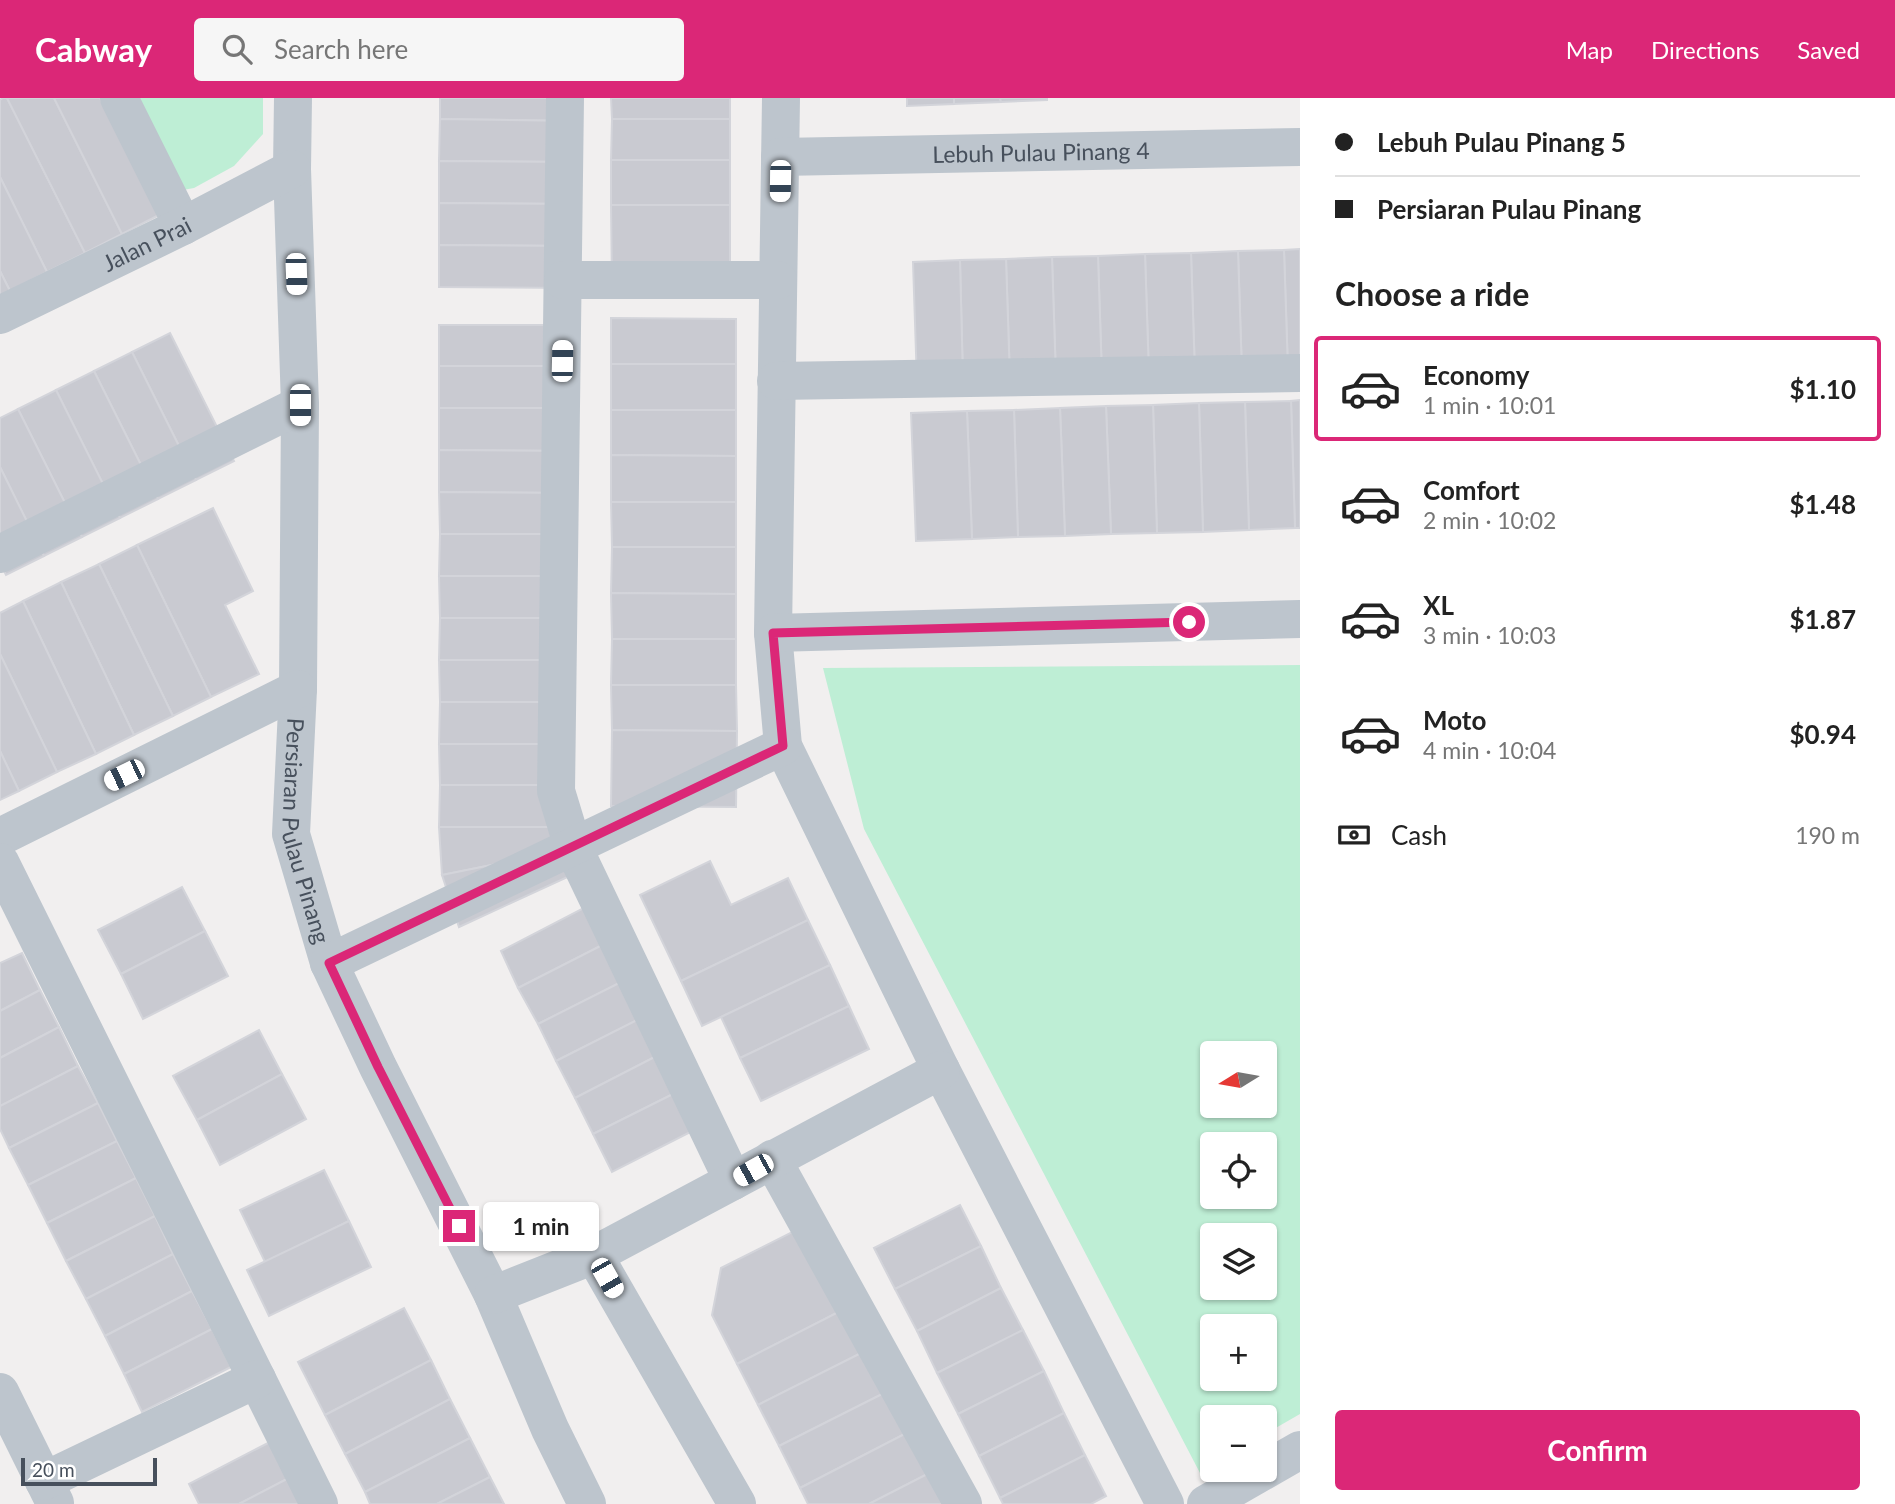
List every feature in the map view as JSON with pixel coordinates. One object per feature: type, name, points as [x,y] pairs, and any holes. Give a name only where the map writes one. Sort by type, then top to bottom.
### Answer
[{"type":"street","points":[[119,98],[183,226]]},
{"type":"street","name":"Persiaran Pulau Pinang","points":[[293,98],[292,169],[300,405],[298,689],[291,834],[329,963],[378,1067],[493,1295],[550,1429],[587,1504]]},
{"type":"street","points":[[565,98],[556,790],[573,847],[733,1181]]},
{"type":"street","points":[[781,98],[773,633],[783,746],[940,1070],[1165,1504]]},
{"type":"street","name":"Lebuh Pulau Pinang 4","points":[[780,157],[1300,146]]},
{"type":"street","name":"Jalan Prai","points":[[0,315],[183,226],[292,169]]},
{"type":"street","points":[[563,280],[778,280]]},
{"type":"street","points":[[776,381],[1300,373]]},
{"type":"street","points":[[0,554],[300,405]]},
{"type":"street","points":[[773,633],[1300,620]]},
{"type":"street","points":[[0,837],[298,689]]},
{"type":"street","points":[[329,963],[783,746]]},
{"type":"street","points":[[0,862],[319,1504]]},
{"type":"street","points":[[493,1295],[594,1255],[940,1070]]},
{"type":"street","points":[[772,1159],[963,1504]]},
{"type":"street","points":[[594,1255],[737,1504]]},
{"type":"street","points":[[0,1392],[50,1493],[257,1379]]},
{"type":"street","points":[[1206,1504],[1300,1450]]},
{"type":"green space","points":[[107,98],[263,98],[263,134],[234,166],[194,188],[155,195]]},
{"type":"green space","points":[[1300,665],[1300,1414],[1277,1427],[1277,1405],[1200,1405],[1200,1473],[864,829],[823,668]]},
{"type":"building","points":[[7,98],[85,253],[47,272],[0,177],[0,100]]},
{"type":"building","points":[[7,98],[54,98],[122,234],[85,253]]},
{"type":"building","points":[[54,98],[100,98],[159,215],[122,234]]},
{"type":"building","points":[[440,98],[576,98],[576,121],[440,119]]},
{"type":"building","points":[[611,98],[730,98],[730,119],[612,119]]},
{"type":"building","points":[[907,98],[954,98],[954,104],[907,106]]},
{"type":"building","points":[[954,98],[1000,98],[1001,102],[954,104]]},
{"type":"building","points":[[1000,98],[1047,98],[1047,100],[1001,102]]},
{"type":"building","points":[[440,119],[576,121],[575,162],[439,161]]},
{"type":"building","points":[[612,119],[730,119],[730,160],[611,160]]},
{"type":"building","points":[[611,160],[730,160],[730,205],[611,205]]},
{"type":"building","points":[[439,161],[575,162],[575,204],[439,203]]},
{"type":"building","points":[[0,177],[47,272],[10,291],[0,271]]},
{"type":"building","points":[[439,203],[575,204],[575,246],[439,245]]},
{"type":"building","points":[[611,205],[730,205],[730,286],[612,286]]},
{"type":"building","points":[[439,245],[575,246],[574,288],[439,287]]},
{"type":"building","points":[[1300,249],[1300,371],[1288,371],[1284,250]]},
{"type":"building","points":[[1284,250],[1288,371],[1242,373],[1238,251]]},
{"type":"building","points":[[1238,251],[1242,373],[1195,374],[1191,253]]},
{"type":"building","points":[[1191,253],[1195,374],[1149,375],[1145,254]]},
{"type":"building","points":[[1145,254],[1149,375],[1102,377],[1098,256]]},
{"type":"building","points":[[1098,256],[1102,377],[1056,378],[1052,257]]},
{"type":"building","points":[[1052,257],[1056,378],[1010,380],[1006,259]]},
{"type":"building","points":[[1006,259],[1010,380],[963,381],[960,260]]},
{"type":"building","points":[[960,260],[963,381],[917,383],[913,262]]},
{"type":"building","points":[[0,271],[10,291],[0,296]]},
{"type":"building","points":[[611,318],[736,319],[736,364],[611,364]]},
{"type":"building","points":[[439,325],[570,325],[570,366],[439,366]]},
{"type":"building","points":[[170,333],[234,461],[196,480],[132,352]]},
{"type":"building","points":[[132,352],[196,480],[158,499],[94,371]]},
{"type":"building","points":[[611,364],[736,364],[736,410],[611,410]]},
{"type":"building","points":[[439,366],[570,366],[570,408],[439,408]]},
{"type":"building","points":[[94,371],[158,499],[120,518],[56,390]]},
{"type":"building","points":[[56,390],[120,518],[82,537],[18,409]]},
{"type":"building","points":[[1300,400],[1300,528],[1295,528],[1291,401]]},
{"type":"building","points":[[1291,401],[1295,528],[1249,530],[1245,402]]},
{"type":"building","points":[[1245,402],[1249,530],[1203,532],[1199,403]]},
{"type":"building","points":[[1199,403],[1203,532],[1157,533],[1153,405]]},
{"type":"building","points":[[1153,405],[1157,533],[1111,534],[1106,406]]},
{"type":"building","points":[[1106,406],[1111,534],[1065,536],[1060,408]]},
{"type":"building","points":[[439,408],[570,408],[571,451],[439,450]]},
{"type":"building","points":[[1060,408],[1065,536],[1018,537],[1014,410]]},
{"type":"building","points":[[18,409],[82,537],[44,556],[0,467],[0,418]]},
{"type":"building","points":[[611,410],[736,410],[736,456],[611,455]]},
{"type":"building","points":[[1014,410],[1018,537],[972,539],[967,411]]},
{"type":"building","points":[[967,411],[972,539],[916,541],[911,413]]},
{"type":"building","points":[[439,450],[571,451],[570,493],[439,492]]},
{"type":"building","points":[[611,455],[736,456],[736,502],[611,502]]},
{"type":"building","points":[[0,467],[44,556],[6,575],[0,563]]},
{"type":"building","points":[[439,492],[570,493],[571,534],[440,534]]},
{"type":"building","points":[[611,502],[736,502],[736,547],[612,547]]},
{"type":"building","points":[[213,508],[253,591],[225,605],[259,674],[211,697],[137,545]]},
{"type":"building","points":[[440,534],[571,534],[570,576],[439,576]]},
{"type":"building","points":[[137,545],[211,697],[173,716],[99,564]]},
{"type":"building","points":[[612,547],[736,547],[736,594],[611,593]]},
{"type":"building","points":[[99,564],[173,716],[134,735],[61,582]]},
{"type":"building","points":[[439,576],[570,576],[571,618],[440,618]]},
{"type":"building","points":[[61,582],[134,735],[96,754],[23,601]]},
{"type":"building","points":[[611,593],[736,594],[736,639],[612,639]]},
{"type":"building","points":[[23,601],[96,754],[57,772],[0,654],[0,613]]},
{"type":"building","points":[[440,618],[571,618],[570,660],[439,660]]},
{"type":"building","points":[[612,639],[736,639],[736,685],[611,685]]},
{"type":"building","points":[[0,654],[57,772],[19,791],[0,751]]},
{"type":"building","points":[[439,660],[570,660],[571,702],[440,702]]},
{"type":"building","points":[[611,685],[736,685],[737,731],[612,730]]},
{"type":"building","points":[[440,702],[571,702],[570,744],[439,744]]},
{"type":"building","points":[[612,730],[737,731],[736,807],[611,806]]},
{"type":"building","points":[[439,744],[570,744],[571,785],[440,785]]},
{"type":"building","points":[[0,751],[19,791],[0,800]]},
{"type":"building","points":[[440,785],[571,785],[570,827],[439,827]]},
{"type":"building","points":[[439,827],[570,827],[576,848],[442,875]]},
{"type":"building","points":[[576,848],[585,869],[459,927],[442,875]]},
{"type":"building","points":[[710,861],[731,905],[788,878],[808,920],[681,981],[640,895]]},
{"type":"building","points":[[182,887],[205,931],[121,974],[98,930]]},
{"type":"building","points":[[599,900],[618,937],[518,988],[501,951]]},
{"type":"building","points":[[808,920],[830,965],[702,1026],[681,981]]},
{"type":"building","points":[[205,931],[228,976],[143,1019],[121,974]]},
{"type":"building","points":[[618,937],[637,974],[538,1024],[518,988]]},
{"type":"building","points":[[22,953],[40,990],[0,1011],[0,963]]},
{"type":"building","points":[[830,965],[849,1006],[740,1058],[721,1017]]},
{"type":"building","points":[[637,974],[655,1011],[556,1061],[538,1024]]},
{"type":"building","points":[[40,990],[59,1027],[0,1058],[0,1011]]},
{"type":"building","points":[[849,1006],[869,1049],[761,1101],[740,1058]]},
{"type":"building","points":[[655,1011],[674,1047],[575,1098],[556,1061]]},
{"type":"building","points":[[59,1027],[78,1066],[0,1106],[0,1058]]},
{"type":"building","points":[[259,1030],[282,1074],[197,1120],[173,1076]]},
{"type":"building","points":[[674,1047],[693,1084],[593,1134],[575,1098]]},
{"type":"building","points":[[78,1066],[98,1103],[9,1148],[0,1129],[0,1106]]},
{"type":"building","points":[[282,1074],[306,1119],[220,1165],[197,1120]]},
{"type":"building","points":[[693,1084],[712,1121],[612,1172],[593,1134]]},
{"type":"building","points":[[98,1103],[117,1141],[28,1185],[9,1148]]},
{"type":"building","points":[[117,1141],[136,1178],[47,1223],[28,1185]]},
{"type":"building","points":[[324,1170],[349,1221],[265,1262],[240,1210]]},
{"type":"building","points":[[136,1178],[155,1216],[66,1261],[47,1223]]},
{"type":"building","points":[[960,1205],[981,1246],[895,1289],[874,1248]]},
{"type":"building","points":[[155,1216],[173,1254],[86,1299],[66,1261]]},
{"type":"building","points":[[816,1220],[858,1302],[737,1364],[712,1315],[721,1268]]},
{"type":"building","points":[[349,1221],[371,1267],[269,1316],[247,1270]]},
{"type":"building","points":[[981,1246],[1001,1288],[917,1331],[895,1289]]},
{"type":"building","points":[[173,1254],[192,1291],[105,1336],[86,1299]]},
{"type":"building","points":[[1001,1288],[1023,1330],[937,1373],[917,1331]]},
{"type":"building","points":[[192,1291],[212,1329],[124,1374],[105,1336]]},
{"type":"building","points":[[858,1302],[879,1344],[758,1405],[737,1364]]},
{"type":"building","points":[[404,1308],[431,1360],[325,1415],[298,1362]]},
{"type":"building","points":[[212,1329],[231,1367],[142,1412],[124,1374]]},
{"type":"building","points":[[1023,1330],[1044,1371],[958,1414],[937,1373]]},
{"type":"building","points":[[879,1344],[900,1385],[779,1446],[758,1405]]},
{"type":"building","points":[[431,1360],[450,1399],[345,1454],[325,1415]]},
{"type":"building","points":[[1044,1371],[1064,1413],[979,1456],[958,1414]]},
{"type":"building","points":[[900,1385],[920,1426],[800,1488],[779,1446]]},
{"type":"building","points":[[450,1399],[470,1438],[365,1492],[345,1454]]},
{"type":"building","points":[[1064,1413],[1085,1455],[1000,1498],[979,1456]]},
{"type":"building","points":[[920,1426],[941,1467],[869,1504],[808,1504],[800,1488]]},
{"type":"building","points":[[293,1430],[312,1466],[239,1504],[199,1504],[189,1484]]},
{"type":"building","points":[[470,1438],[490,1477],[437,1504],[370,1504],[365,1492]]},
{"type":"building","points":[[1085,1455],[1106,1496],[1091,1504],[1003,1504],[1000,1498]]},
{"type":"building","points":[[312,1466],[328,1504],[239,1504]]},
{"type":"building","points":[[941,1467],[960,1504],[869,1504]]},
{"type":"building","points":[[490,1477],[504,1504],[437,1504]]},
{"type":"route","points":[[459,1226],[378,1067],[329,963],[783,746],[773,633],[1189,622]]}]
